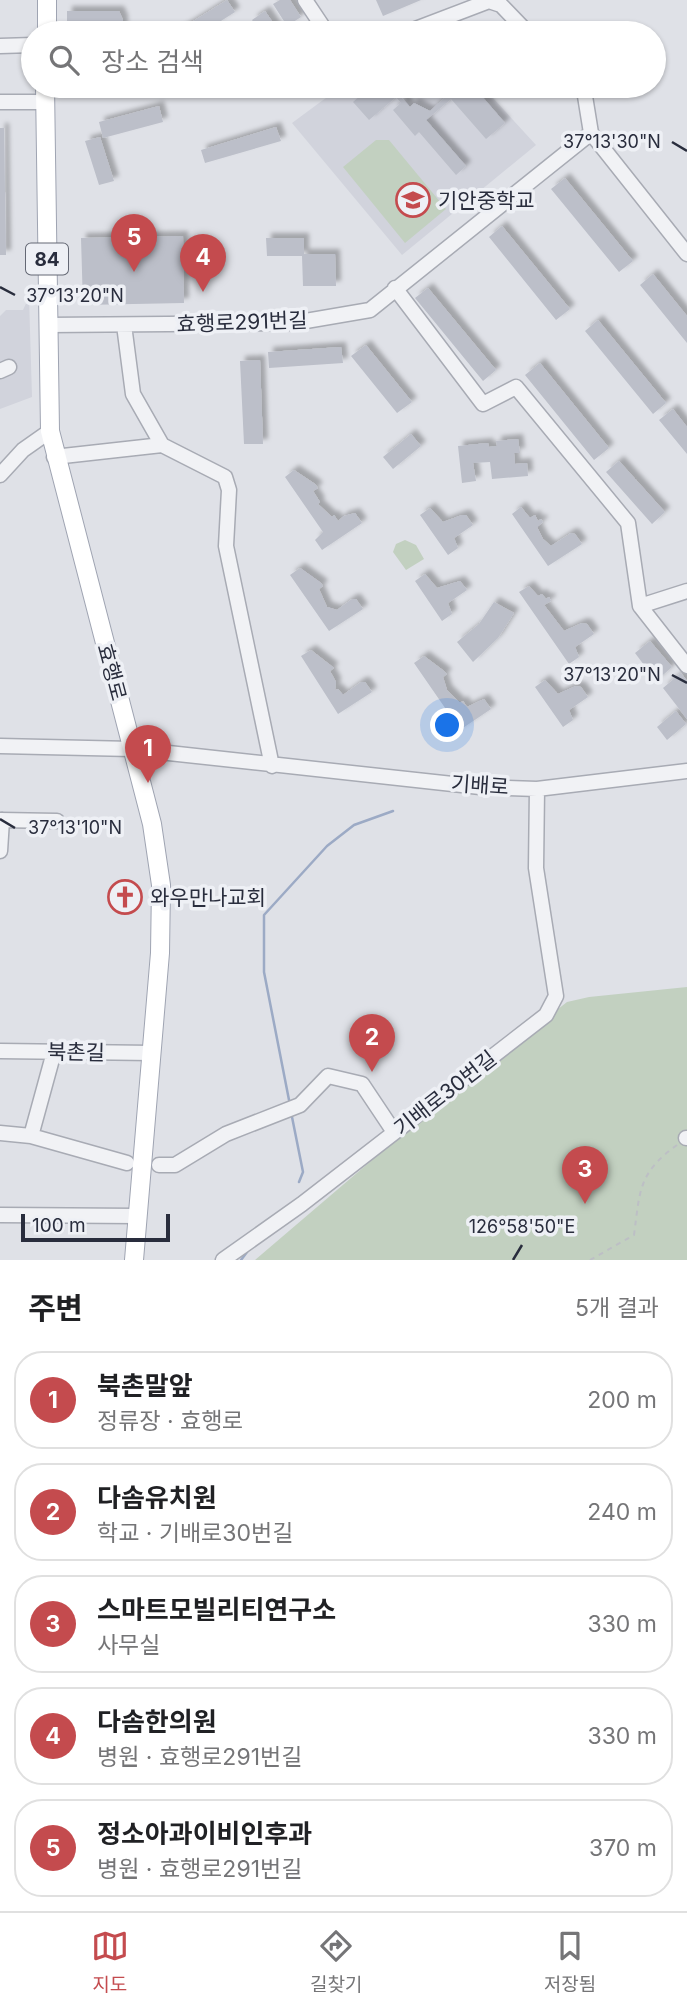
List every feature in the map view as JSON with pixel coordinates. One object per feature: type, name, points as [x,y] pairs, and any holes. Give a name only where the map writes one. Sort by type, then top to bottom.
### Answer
[{"type":"main road","points":[[47,0],[47,21]]},
{"type":"main road","name":"효행로","points":[[45,98],[50,432],[54,457],[152,824],[161,886],[160,953],[134,1260]]},
{"type":"street","points":[[305,0],[319,21]]},
{"type":"street","points":[[436,21],[489,1],[501,5],[516,21]]},
{"type":"street","points":[[0,46],[21,45]]},
{"type":"street","points":[[0,102],[22,98]]},
{"type":"street","points":[[585,98],[591,133],[687,254]]},
{"type":"street","name":"효행로291번길","points":[[48,325],[294,323],[370,310],[591,133]]},
{"type":"street","points":[[395,288],[483,404],[516,387],[628,523],[640,606],[687,666]]},
{"type":"street","points":[[124,325],[132,394],[162,446]]},
{"type":"street","points":[[0,475],[23,450],[50,432]]},
{"type":"street","points":[[54,457],[162,446],[225,477],[229,490],[226,546],[272,766]]},
{"type":"street","points":[[640,606],[687,591]]},
{"type":"street","name":"기배로","points":[[0,746],[132,749],[480,787],[537,789],[687,771]]},
{"type":"street","name":"기배로30번길","points":[[223,1260],[302,1204],[546,1015],[556,996],[537,868],[537,789]]},
{"type":"street","points":[[0,852],[1,820],[57,821]]},
{"type":"street","name":"북촌길","points":[[0,1051],[152,1053]]},
{"type":"street","points":[[31,1136],[54,1052]]},
{"type":"street","points":[[159,1165],[175,1166],[226,1134],[300,1105],[328,1076],[362,1084],[394,1132]]},
{"type":"street","points":[[0,1133],[31,1136],[127,1163]]},
{"type":"street","points":[[0,1215],[138,1216]]},
{"type":"path","points":[[590,1260],[634,1235],[641,1182],[663,1155],[687,1138]]},
{"type":"shaded area","name":"기안중학교","points":[[326,98],[493,98],[536,145],[402,255],[292,123]]},
{"type":"shaded area","points":[[29,297],[32,397],[0,409],[0,316],[6,310],[23,310]]},
{"type":"green space","points":[[376,140],[389,140],[446,209],[405,243],[343,167]]},
{"type":"green space","points":[[405,540],[416,545],[424,559],[406,570],[393,552],[396,544]]},
{"type":"green space","points":[[687,987],[687,1260],[255,1260],[433,1108],[567,1002],[589,997]]},
{"type":"building","points":[[227,0],[235,12],[221,21],[193,21]]},
{"type":"building","points":[[280,0],[290,0],[301,17],[295,21],[284,21],[273,4]]},
{"type":"building","points":[[376,0],[421,0],[383,16]]},
{"type":"building","points":[[67,11],[119,11],[123,20],[123,21],[67,21]]},
{"type":"building","points":[[265,11],[272,21],[253,21]]},
{"type":"building","points":[[358,98],[395,98],[369,120],[353,102]]},
{"type":"building","points":[[397,98],[402,98],[410,107],[414,103],[430,111],[445,98],[483,98],[505,123],[486,139],[451,99],[426,120],[466,166],[456,175],[419,132],[415,136],[393,110],[401,103]]},
{"type":"building","points":[[159,106],[163,122],[103,138],[99,122]]},
{"type":"building","points":[[276,127],[281,141],[205,163],[201,150]]},
{"type":"building","points":[[0,128],[4,128],[6,255],[0,255]]},
{"type":"building","points":[[100,137],[114,181],[99,185],[85,141]]},
{"type":"building","points":[[565,178],[633,261],[619,272],[551,189]]},
{"type":"building","points":[[502,226],[570,309],[556,320],[489,237]]},
{"type":"building","points":[[183,236],[184,303],[83,305],[81,238]]},
{"type":"building","points":[[266,238],[304,238],[304,254],[335,254],[336,286],[303,286],[302,256],[267,256]]},
{"type":"building","points":[[653,274],[687,316],[687,343],[640,285]]},
{"type":"building","points":[[428,288],[496,370],[483,381],[415,298]]},
{"type":"building","points":[[598,320],[666,403],[653,414],[585,331]]},
{"type":"building","points":[[366,345],[412,402],[397,413],[351,356]]},
{"type":"building","points":[[341,347],[343,363],[269,368],[268,352]]},
{"type":"building","points":[[260,360],[263,444],[244,444],[240,361]]},
{"type":"building","points":[[540,363],[609,448],[594,460],[525,375]]},
{"type":"building","points":[[673,409],[687,427],[687,454],[659,420]]},
{"type":"building","points":[[411,434],[421,446],[393,469],[383,457]]},
{"type":"building","points":[[518,439],[520,453],[514,453],[515,464],[527,463],[528,476],[492,479],[490,462],[473,463],[476,481],[462,483],[458,446],[488,443],[489,447],[497,446],[496,441]]},
{"type":"building","points":[[619,461],[665,512],[652,524],[606,472]]},
{"type":"building","points":[[294,470],[315,484],[318,488],[313,491],[320,502],[318,504],[332,517],[334,515],[338,521],[355,513],[362,523],[322,550],[315,540],[323,532],[285,477]]},
{"type":"building","points":[[521,507],[530,518],[535,515],[538,521],[541,519],[543,522],[537,527],[543,539],[551,546],[571,533],[575,534],[582,544],[548,566],[512,514]]},
{"type":"building","points":[[430,508],[443,522],[466,515],[473,525],[454,538],[458,548],[448,555],[420,515]]},
{"type":"building","points":[[300,568],[321,583],[323,586],[319,589],[327,607],[337,610],[356,599],[363,609],[329,631],[290,575]]},
{"type":"building","points":[[425,574],[437,588],[460,581],[467,590],[448,603],[452,614],[442,621],[415,581]]},
{"type":"building","points":[[529,586],[538,596],[542,594],[546,599],[549,597],[551,601],[544,605],[564,631],[582,623],[587,624],[594,634],[575,647],[579,657],[569,664],[519,592]]},
{"type":"building","points":[[494,602],[514,613],[498,638],[473,662],[457,642],[479,624]]},
{"type":"building","points":[[650,641],[672,667],[656,681],[635,653]]},
{"type":"building","points":[[311,650],[334,668],[330,671],[336,682],[335,690],[338,689],[343,695],[365,682],[372,692],[338,714],[301,656]]},
{"type":"building","points":[[424,656],[447,674],[443,677],[447,690],[460,703],[463,701],[467,707],[484,699],[491,709],[451,736],[444,726],[452,718],[414,663]]},
{"type":"building","points":[[681,673],[687,681],[687,719],[663,688]]},
{"type":"building","points":[[545,680],[558,694],[576,686],[581,687],[588,697],[569,710],[573,720],[563,727],[535,687]]},
{"type":"building","points":[[676,711],[686,724],[667,740],[657,727]]},
{"type":"waterway","points":[[289,1100],[264,972],[264,915],[327,846],[354,825],[393,811]]},
{"type":"waterway","points":[[292,1117],[303,1172],[299,1182]]},
{"type":"waterway","points":[[241,1260],[247,1252]]},
{"type":"place","name":"기안중학교","points":[[413,200]]},
{"type":"place","name":"정소아과이비인후과","points":[[134,272]]},
{"type":"place","name":"다솜한의원","points":[[203,292]]},
{"type":"place","name":"북촌말앞","points":[[148,783]]},
{"type":"place","name":"와우만나교회","points":[[125,897]]},
{"type":"place","name":"다솜유치원","points":[[372,1072]]},
{"type":"place","name":"스마트모빌리티연구소","points":[[585,1204]]}]
